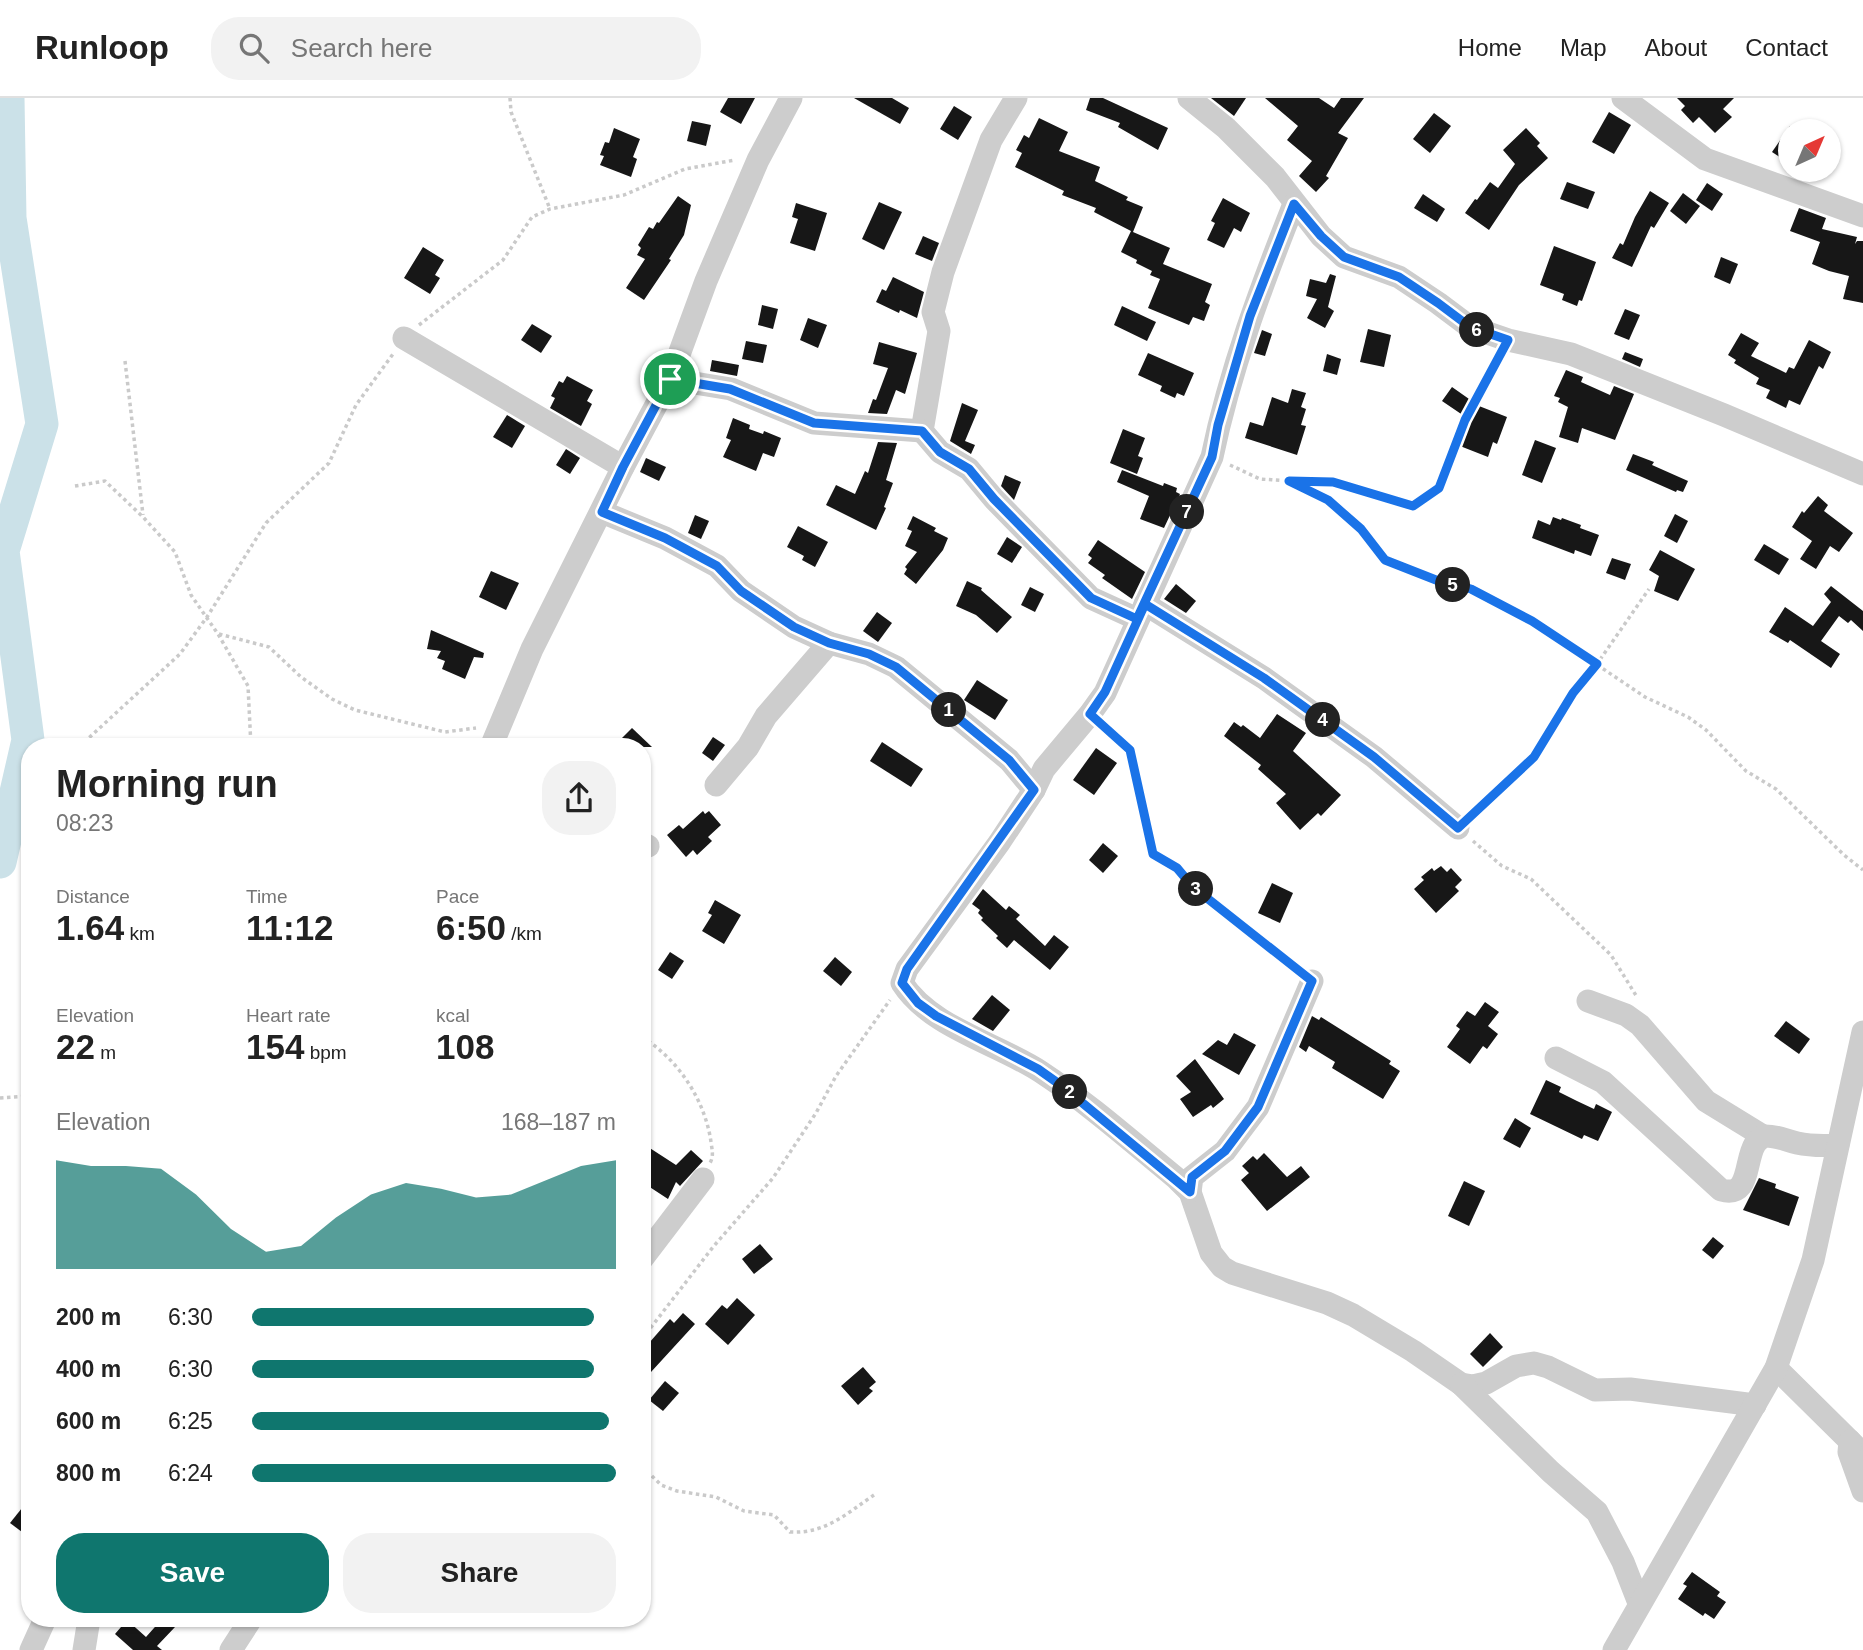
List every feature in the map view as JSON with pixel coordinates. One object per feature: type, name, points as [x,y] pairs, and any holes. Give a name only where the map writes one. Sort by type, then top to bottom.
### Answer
[{"type":"street","points":[[495,738],[533,649],[670,379],[706,281],[758,160],[791,98]]},
{"type":"street","points":[[922,431],[939,331],[933,312],[943,272],[991,140],[1016,98]]},
{"type":"street","points":[[1189,98],[1226,128],[1275,177],[1321,236],[1344,257],[1399,277],[1470,327],[1508,340],[1571,354],[1863,474]]},
{"type":"street","points":[[1623,98],[1705,159],[1863,216]]},
{"type":"street","points":[[1190,1192],[1062,1086],[1038,1069],[936,1016],[918,1003],[902,983],[907,969],[1034,790],[1044,769],[1105,692],[1212,457],[1218,425],[1250,316],[1294,204]]},
{"type":"street","points":[[404,338],[623,467]]},
{"type":"street","points":[[670,379],[730,389],[814,423],[922,431],[940,452],[969,469],[994,499],[1091,598],[1141,611],[1275,685],[1374,757],[1458,828]]},
{"type":"street","points":[[602,512],[665,538],[717,566],[741,591],[794,627],[829,643],[869,654],[896,667],[1009,760],[1034,790]]},
{"type":"street","points":[[716,785],[748,747],[766,716],[829,643]]},
{"type":"street","points":[[1312,981],[1258,1107],[1225,1151],[1192,1177],[1190,1192],[1211,1253],[1222,1267],[1232,1273],[1328,1303],[1353,1315],[1461,1384],[1551,1472],[1597,1512],[1623,1562],[1639,1603]]},
{"type":"street","points":[[1588,1001],[1626,1016],[1640,1025],[1706,1101],[1763,1136],[1775,1135],[1795,1143],[1818,1146],[1838,1144]]},
{"type":"street","points":[[1614,1650],[1776,1368],[1813,1260],[1863,1032]]},
{"type":"street","points":[[1556,1058],[1604,1082],[1721,1190],[1731,1192],[1738,1189],[1744,1180],[1754,1145],[1763,1136]]},
{"type":"street","points":[[651,1247],[703,1179]]},
{"type":"street","points":[[1461,1384],[1474,1386],[1486,1383],[1516,1366],[1534,1363],[1595,1390],[1630,1389],[1755,1405]]},
{"type":"street","points":[[1776,1368],[1856,1447],[1849,1452],[1863,1492]]},
{"type":"street","points":[[31,1650],[41,1627]]},
{"type":"street","points":[[84,1650],[88,1627]]},
{"type":"street","points":[[231,1650],[246,1627]]},
{"type":"path","points":[[510,98],[511,112],[550,209]]},
{"type":"path","points":[[89,738],[180,654],[207,617],[266,523],[328,463],[356,405],[404,338],[503,260],[532,217],[550,209],[624,195],[685,169],[740,160],[758,160]]},
{"type":"path","points":[[1212,457],[1260,478],[1333,482],[1413,506],[1439,488],[1465,420],[1508,340]]},
{"type":"path","points":[[125,361],[143,517]]},
{"type":"path","points":[[75,486],[104,481],[143,517],[174,552],[191,595],[218,634],[248,686],[251,738]]},
{"type":"path","points":[[1289,481],[1328,500],[1361,529],[1385,560],[1436,580],[1471,589],[1532,621],[1645,697],[1688,717],[1706,730],[1746,771],[1776,789],[1863,870]]},
{"type":"path","points":[[1637,997],[1611,955],[1531,879],[1502,866],[1458,828],[1534,757],[1573,693],[1597,664],[1648,589]]},
{"type":"path","points":[[218,634],[269,647],[301,677],[332,699],[355,710],[444,732],[473,729],[502,721]]},
{"type":"path","points":[[1090,714],[1130,750],[1153,854],[1177,868],[1193,887],[1312,981]]},
{"type":"path","points":[[651,1327],[713,1247],[773,1178],[816,1113],[836,1076],[902,983]]},
{"type":"path","points":[[651,1042],[689,1082],[708,1121],[713,1158],[703,1179]]},
{"type":"path","points":[[0,1098],[21,1097]]},
{"type":"path","points":[[651,1475],[661,1485],[716,1497],[744,1511],[774,1515],[790,1532],[808,1533],[831,1523],[874,1495]]},
{"type":"building","points":[[728,98],[755,98],[741,124],[720,112]]},
{"type":"building","points":[[854,98],[892,98],[909,108],[900,124]]},
{"type":"building","points":[[1090,98],[1103,98],[1168,128],[1158,150],[1118,127],[1120,123],[1086,110]]},
{"type":"building","points":[[1211,98],[1246,98],[1234,116]]},
{"type":"building","points":[[1265,98],[1319,98],[1334,108],[1341,98],[1364,98],[1338,133],[1348,138],[1326,176],[1329,178],[1316,192],[1299,176],[1312,161],[1287,140],[1298,126]]},
{"type":"building","points":[[1677,98],[1734,98],[1723,109],[1732,117],[1715,133],[1699,117],[1693,123],[1681,110],[1685,106]]},
{"type":"building","points":[[954,106],[972,117],[958,140],[940,129]]},
{"type":"building","points":[[1609,112],[1631,125],[1614,154],[1592,142]]},
{"type":"building","points":[[1434,113],[1451,126],[1430,153],[1413,139]]},
{"type":"building","points":[[1039,118],[1068,132],[1059,151],[1100,167],[1095,181],[1143,207],[1133,232],[1170,248],[1163,264],[1212,284],[1205,302],[1210,305],[1204,321],[1193,317],[1189,325],[1148,308],[1160,279],[1150,275],[1152,271],[1136,263],[1137,260],[1121,252],[1131,231],[1094,212],[1096,208],[1062,195],[1064,191],[1015,167],[1022,153],[1016,150],[1024,135],[1029,138]]},
{"type":"building","points":[[692,121],[711,125],[706,146],[687,141]]},
{"type":"building","points":[[614,128],[640,139],[633,157],[637,159],[631,177],[600,165],[604,156],[600,155],[605,142],[609,143]]},
{"type":"building","points":[[1526,128],[1540,143],[1537,146],[1548,158],[1519,185],[1489,230],[1465,213],[1490,182],[1498,188],[1515,164],[1503,150]]},
{"type":"building","points":[[1778,143],[1778,156],[1772,152]]},
{"type":"building","points":[[1567,182],[1595,192],[1588,209],[1560,199]]},
{"type":"building","points":[[1707,183],[1723,194],[1712,211],[1696,200]]},
{"type":"building","points":[[1650,191],[1669,203],[1654,228],[1651,226],[1632,267],[1612,258],[1620,243],[1623,245]]},
{"type":"building","points":[[1683,193],[1700,206],[1686,224],[1670,211]]},
{"type":"building","points":[[1423,194],[1445,209],[1437,222],[1414,208]]},
{"type":"building","points":[[678,196],[691,205],[684,235],[644,300],[626,288],[645,259],[637,255],[641,248],[638,245],[649,227],[653,229],[657,222],[659,223]]},
{"type":"building","points":[[1223,198],[1250,213],[1241,232],[1234,228],[1224,248],[1207,240],[1215,223],[1211,221]]},
{"type":"building","points":[[879,202],[902,212],[884,250],[862,239]]},
{"type":"building","points":[[796,203],[827,213],[815,251],[790,243],[798,219],[792,217]]},
{"type":"building","points":[[1799,208],[1826,218],[1822,229],[1857,237],[1855,244],[1857,241],[1863,241],[1863,303],[1843,299],[1849,276],[1812,264],[1820,242],[1790,231]]},
{"type":"building","points":[[923,236],[939,243],[932,261],[915,254]]},
{"type":"building","points":[[1554,246],[1596,262],[1582,301],[1579,300],[1577,306],[1562,300],[1564,294],[1540,285]]},
{"type":"building","points":[[423,247],[444,260],[435,275],[440,278],[430,294],[404,278]]},
{"type":"building","points":[[1721,257],[1738,264],[1730,284],[1714,277]]},
{"type":"building","points":[[1330,274],[1336,276],[1328,307],[1334,311],[1325,328],[1307,318],[1317,299],[1306,296],[1310,279],[1326,283]]},
{"type":"building","points":[[893,277],[924,292],[917,318],[876,302],[882,289],[886,291]]},
{"type":"building","points":[[762,305],[778,309],[773,329],[758,325]]},
{"type":"building","points":[[1122,306],[1156,322],[1147,341],[1114,325]]},
{"type":"building","points":[[1625,309],[1640,315],[1629,340],[1614,334]]},
{"type":"building","points":[[808,318],[827,325],[818,348],[800,340]]},
{"type":"building","points":[[532,324],[552,336],[541,353],[521,340]]},
{"type":"building","points":[[1368,329],[1391,335],[1384,367],[1360,362]]},
{"type":"building","points":[[1262,330],[1272,334],[1265,356],[1254,353]]},
{"type":"building","points":[[1741,333],[1759,343],[1751,356],[1786,373],[1789,367],[1794,369],[1809,340],[1831,352],[1823,369],[1819,366],[1800,405],[1789,400],[1786,408],[1766,398],[1770,390],[1756,384],[1759,378],[1734,363],[1736,360],[1728,355]]},
{"type":"building","points":[[746,341],[767,345],[763,363],[742,359]]},
{"type":"building","points":[[879,342],[917,353],[905,394],[896,390],[887,414],[868,413],[888,368],[873,364]]},
{"type":"building","points":[[1625,352],[1643,359],[1640,367],[1622,359]]},
{"type":"building","points":[[1148,353],[1194,373],[1184,396],[1177,393],[1175,398],[1160,391],[1162,386],[1138,375]]},
{"type":"building","points":[[1327,354],[1341,359],[1337,375],[1323,371]]},
{"type":"building","points":[[712,360],[739,365],[737,376],[710,371]]},
{"type":"building","points":[[1566,370],[1583,377],[1581,382],[1610,395],[1614,386],[1634,394],[1615,440],[1582,428],[1578,443],[1559,437],[1568,407],[1558,402],[1560,398],[1554,396]]},
{"type":"building","points":[[567,376],[593,390],[587,401],[592,404],[581,426],[550,408],[555,398],[551,396],[559,381],[563,383]]},
{"type":"building","points":[[1452,387],[1479,406],[1507,417],[1497,444],[1493,442],[1488,457],[1460,446],[1470,420],[1442,401]]},
{"type":"building","points":[[1292,389],[1306,393],[1301,407],[1306,409],[1301,425],[1306,426],[1297,455],[1245,438],[1250,422],[1263,426],[1272,397],[1288,403]]},
{"type":"building","points":[[962,403],[978,410],[965,441],[975,445],[971,454],[950,441]]},
{"type":"building","points":[[507,415],[525,426],[512,448],[493,437]]},
{"type":"building","points":[[733,418],[750,425],[749,429],[763,434],[764,431],[781,438],[774,457],[763,453],[756,471],[723,457],[731,440],[726,438]]},
{"type":"building","points":[[1123,429],[1145,438],[1138,456],[1143,458],[1137,474],[1110,463]]},
{"type":"building","points":[[1535,440],[1556,448],[1542,483],[1522,475]]},
{"type":"building","points":[[878,442],[897,443],[886,480],[893,483],[876,530],[826,505],[836,485],[855,494],[865,471],[868,473]]},
{"type":"building","points":[[566,449],[580,458],[570,474],[556,465]]},
{"type":"building","points":[[1633,454],[1688,481],[1683,492],[1676,492],[1626,470]]},
{"type":"building","points":[[646,458],[666,467],[659,481],[640,472]]},
{"type":"building","points":[[1122,470],[1163,486],[1164,483],[1177,488],[1176,492],[1180,494],[1164,528],[1140,519],[1149,496],[1117,482]]},
{"type":"building","points":[[1005,475],[1021,482],[1014,500],[1001,486]]},
{"type":"building","points":[[1818,496],[1828,505],[1824,511],[1853,533],[1839,552],[1830,546],[1816,569],[1800,559],[1812,541],[1792,527],[1802,511],[1804,513]]},
{"type":"building","points":[[1675,514],[1688,521],[1677,543],[1664,536]]},
{"type":"building","points":[[695,515],[709,521],[701,539],[688,533]]},
{"type":"building","points":[[913,516],[948,538],[943,550],[916,584],[904,574],[907,569],[905,567],[917,552],[905,546],[912,531],[907,529]]},
{"type":"building","points":[[1553,517],[1581,525],[1580,528],[1599,535],[1591,556],[1575,550],[1574,554],[1532,538],[1538,520],[1550,525]]},
{"type":"building","points":[[798,526],[828,542],[815,567],[802,560],[804,556],[787,547]]},
{"type":"building","points":[[1007,537],[1022,547],[1012,563],[997,554]]},
{"type":"building","points":[[1098,540],[1145,572],[1132,599],[1102,578],[1105,575],[1088,563],[1092,558],[1088,555]]},
{"type":"building","points":[[1764,544],[1789,559],[1779,575],[1754,560]]},
{"type":"building","points":[[1660,550],[1695,569],[1678,601],[1654,591],[1659,576],[1649,570]]},
{"type":"building","points":[[1612,558],[1631,564],[1625,580],[1606,573]]},
{"type":"building","points":[[491,571],[519,583],[506,610],[479,597]]},
{"type":"building","points":[[967,581],[982,588],[981,590],[1012,617],[997,633],[976,615],[956,606]]},
{"type":"building","points":[[1176,584],[1196,601],[1186,613],[1164,599]]},
{"type":"building","points":[[1831,586],[1863,611],[1863,631],[1851,620],[1848,623],[1839,616],[1821,641],[1840,654],[1831,668],[1790,640],[1788,643],[1769,632],[1785,607],[1813,626],[1831,602],[1824,594]]},
{"type":"building","points":[[1030,587],[1044,594],[1035,612],[1021,605]]},
{"type":"building","points":[[877,612],[892,623],[878,642],[863,631]]},
{"type":"building","points":[[431,630],[484,653],[483,658],[474,657],[465,679],[442,669],[445,661],[437,658],[441,651],[427,649]]},
{"type":"building","points":[[977,680],[1008,700],[995,720],[964,700]]},
{"type":"building","points":[[1277,714],[1306,733],[1293,751],[1341,795],[1321,816],[1318,813],[1300,830],[1276,803],[1286,794],[1258,769],[1261,765],[1224,736],[1234,722],[1241,727],[1243,725],[1260,738]]},
{"type":"building","points":[[632,728],[643,738],[622,738]]},
{"type":"building","points":[[713,737],[725,745],[713,761],[702,753]]},
{"type":"building","points":[[882,742],[923,769],[911,787],[870,761]]},
{"type":"building","points":[[1096,748],[1117,763],[1094,795],[1073,780]]},
{"type":"building","points":[[703,811],[705,814],[709,811],[721,825],[708,837],[712,841],[697,855],[693,850],[686,857],[667,835],[679,825],[683,829]]},
{"type":"building","points":[[1103,843],[1118,856],[1103,873],[1089,860]]},
{"type":"building","points":[[1441,866],[1447,872],[1451,868],[1462,880],[1455,887],[1459,891],[1436,913],[1414,889],[1424,880],[1421,877],[1432,868],[1434,871]]},
{"type":"building","points":[[1272,883],[1293,893],[1280,923],[1258,913]]},
{"type":"building","points":[[983,889],[1006,910],[1009,906],[1020,915],[1016,919],[1045,946],[1054,935],[1069,947],[1050,970],[1014,940],[1007,948],[981,920],[983,918],[978,913],[980,910],[972,904]]},
{"type":"building","points":[[715,900],[741,915],[724,944],[702,931],[712,915],[708,913]]},
{"type":"building","points":[[670,952],[684,961],[672,979],[658,970]]},
{"type":"building","points":[[835,957],[852,972],[841,986],[823,971]]},
{"type":"building","points":[[992,995],[1010,1010],[993,1031],[972,1019]]},
{"type":"building","points":[[1485,1002],[1499,1012],[1488,1026],[1498,1034],[1487,1049],[1483,1046],[1470,1064],[1447,1047],[1460,1029],[1456,1026],[1467,1011],[1475,1016]]},
{"type":"building","points":[[1312,1016],[1319,1020],[1321,1017],[1391,1061],[1389,1064],[1400,1071],[1383,1099],[1332,1068],[1335,1062],[1309,1046],[1306,1052],[1299,1047]]},
{"type":"building","points":[[1786,1021],[1810,1039],[1799,1054],[1774,1036]]},
{"type":"building","points":[[1234,1033],[1256,1045],[1239,1075],[1202,1054],[1218,1040],[1227,1045]]},
{"type":"building","points":[[1195,1059],[1224,1099],[1213,1108],[1211,1105],[1193,1117],[1180,1099],[1191,1092],[1176,1076]]},
{"type":"building","points":[[1546,1080],[1561,1087],[1559,1092],[1577,1101],[1594,1109],[1596,1104],[1612,1112],[1598,1141],[1584,1135],[1582,1139],[1530,1114]]},
{"type":"building","points":[[1515,1118],[1531,1128],[1520,1148],[1503,1139]]},
{"type":"building","points":[[651,1149],[676,1165],[691,1150],[703,1161],[680,1186],[676,1182],[668,1199],[651,1188]]},
{"type":"building","points":[[1264,1153],[1287,1177],[1301,1166],[1310,1177],[1267,1211],[1241,1180],[1249,1173],[1242,1166],[1253,1156],[1257,1160]]},
{"type":"building","points":[[1759,1178],[1776,1184],[1775,1188],[1799,1197],[1789,1226],[1743,1210]]},
{"type":"building","points":[[1464,1181],[1485,1191],[1469,1226],[1448,1216]]},
{"type":"building","points":[[1713,1237],[1724,1246],[1713,1259],[1702,1250]]},
{"type":"building","points":[[760,1244],[773,1259],[754,1274],[742,1259]]},
{"type":"building","points":[[737,1298],[755,1315],[728,1345],[705,1324],[722,1305],[727,1309]]},
{"type":"building","points":[[683,1313],[695,1324],[651,1372],[651,1341],[670,1319],[674,1323]]},
{"type":"building","points":[[1490,1333],[1503,1347],[1483,1367],[1470,1354]]},
{"type":"building","points":[[863,1367],[876,1382],[869,1388],[873,1391],[858,1405],[841,1386]]},
{"type":"building","points":[[665,1381],[679,1393],[663,1411],[651,1402],[651,1398]]},
{"type":"building","points":[[21,1509],[21,1531],[10,1523]]},
{"type":"building","points":[[1692,1572],[1720,1592],[1717,1596],[1726,1602],[1714,1619],[1705,1613],[1703,1616],[1678,1599],[1687,1586],[1683,1584]]},
{"type":"building","points":[[121,1627],[135,1627],[146,1637],[155,1627],[175,1627],[157,1646],[162,1650],[133,1650],[115,1634]]},
{"type":"waterway","points":[[8,98],[10,218],[42,424],[3,551],[28,738]]},
{"type":"waterway","points":[[0,862],[21,770]]},
{"type":"route","points":[[1294,204],[1321,236],[1344,257],[1399,277],[1470,327],[1508,340],[1465,420],[1439,488],[1413,506],[1333,482],[1289,481],[1328,500],[1361,529],[1385,560],[1436,580],[1471,589],[1532,621],[1597,664],[1573,693],[1534,757],[1458,828],[1374,757],[1264,678],[1145,604],[1105,692],[1090,714],[1130,750],[1153,854],[1177,868],[1193,887],[1312,981],[1258,1107],[1225,1151],[1192,1177],[1189,1183],[1190,1192],[1038,1069],[936,1016],[908,993],[902,983],[907,969],[999,843],[1034,790],[1009,760],[896,667],[869,654],[829,643],[794,627],[741,591],[717,566],[665,538],[602,512],[670,379],[730,389],[814,423],[922,431],[940,452],[969,469],[994,499],[1091,598],[1137,619],[1212,457],[1218,425],[1250,316],[1294,204]]}]
